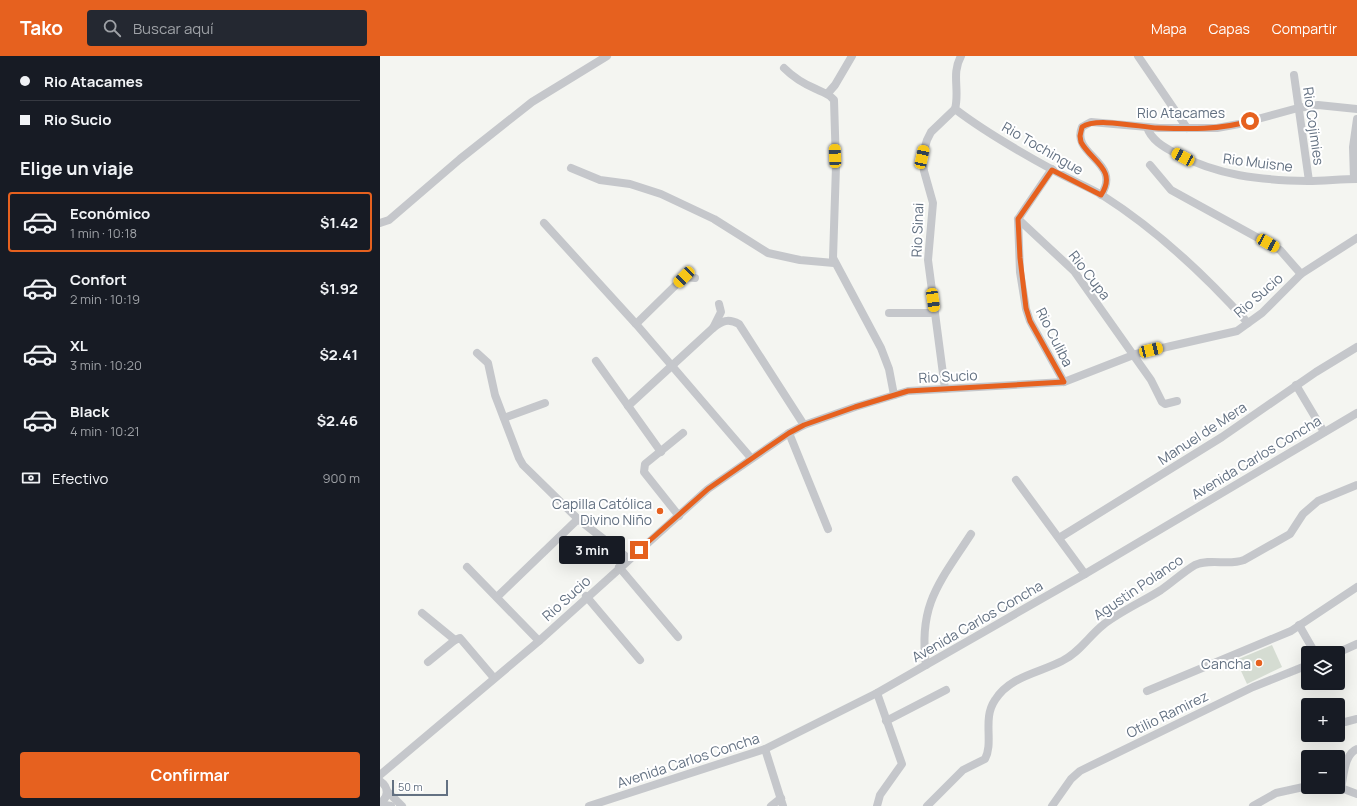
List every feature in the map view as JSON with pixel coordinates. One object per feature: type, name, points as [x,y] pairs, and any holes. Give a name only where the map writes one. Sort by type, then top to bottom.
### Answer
[{"type":"street","points":[[380,223],[389,220],[460,159],[532,102],[607,56]]},
{"type":"street","points":[[828,93],[852,56]]},
{"type":"street","points":[[955,109],[957,102],[955,77],[957,64],[962,56]]},
{"type":"street","points":[[1138,56],[1187,128]]},
{"type":"street","points":[[784,68],[816,90],[828,93],[834,100],[836,107],[832,253],[834,263],[872,327],[889,369],[894,395]]},
{"type":"street","name":"Rio Cojimies","points":[[1294,75],[1309,181]]},
{"type":"street","name":"Rio Atacames","points":[[1101,195],[1107,183],[1106,176],[1103,168],[1081,142],[1080,136],[1082,127],[1096,122],[1146,127],[1217,128],[1318,104],[1357,109]]},
{"type":"street","name":"Rio Tochingue","points":[[955,109],[1052,170],[1101,195],[1151,230],[1198,270],[1248,323]]},
{"type":"street","name":"Rio Sinai","points":[[945,389],[928,260],[929,234],[933,203],[924,171],[922,157],[926,140],[931,132],[955,109]]},
{"type":"street","points":[[1356,179],[1353,147],[1357,119]]},
{"type":"street","name":"Rio Muisne","points":[[1146,127],[1153,138],[1171,151],[1194,163],[1225,173],[1309,181],[1356,179]]},
{"type":"street","points":[[1150,165],[1171,190],[1280,250],[1301,274]]},
{"type":"street","points":[[571,168],[600,180],[630,184],[661,194],[714,219],[768,253],[800,260],[834,263]]},
{"type":"street","points":[[1018,219],[1052,170]]},
{"type":"street","name":"Rio Cupa","points":[[1018,219],[1074,271],[1151,380],[1162,402],[1165,404],[1177,401]]},
{"type":"street","name":"Rio Culiba","points":[[1018,219],[1020,272],[1026,308],[1036,334],[1064,382]]},
{"type":"street","points":[[544,223],[636,324],[751,458]]},
{"type":"street","name":"Rio Sucio","points":[[380,775],[539,640],[586,596],[708,489],[789,433],[804,425],[908,391],[1064,382],[1133,355],[1199,338],[1228,334],[1237,331],[1272,304],[1301,274],[1357,238]]},
{"type":"street","points":[[636,324],[684,277],[695,278]]},
{"type":"street","points":[[713,328],[721,312],[719,304]]},
{"type":"street","points":[[889,314],[935,313]]},
{"type":"street","points":[[628,406],[713,328],[725,321],[732,320],[739,324],[804,425]]},
{"type":"street","name":"Manuel de Mera","points":[[1059,538],[1222,437],[1296,385],[1357,347]]},
{"type":"street","points":[[477,353],[488,363],[495,395],[523,465],[578,519],[629,559]]},
{"type":"street","points":[[596,361],[661,452]]},
{"type":"street","points":[[1296,385],[1324,432]]},
{"type":"street","points":[[504,418],[545,403]]},
{"type":"street","name":"Avenida Carlos Concha","points":[[589,806],[765,749],[877,693],[1085,574],[1357,413]]},
{"type":"street","points":[[678,516],[644,472],[645,464],[683,433]]},
{"type":"street","points":[[789,433],[828,530]]},
{"type":"street","points":[[1016,480],[1085,574]]},
{"type":"street","name":"Agustin Polanco","points":[[927,806],[963,770],[985,759],[988,750],[989,712],[1003,688],[1068,657],[1103,625],[1160,591],[1195,565],[1202,562],[1237,562],[1244,560],[1290,534],[1303,514],[1318,501],[1357,485]]},
{"type":"street","points":[[497,597],[578,519]]},
{"type":"street","points":[[926,666],[924,648],[928,607],[934,591],[971,534]]},
{"type":"street","points":[[467,567],[539,640]]},
{"type":"street","points":[[620,567],[678,637]]},
{"type":"street","points":[[1147,691],[1261,644],[1299,626],[1357,587]]},
{"type":"street","points":[[586,596],[640,660]]},
{"type":"street","points":[[422,613],[455,640]]},
{"type":"street","points":[[1299,626],[1311,646]]},
{"type":"street","points":[[428,662],[458,638],[462,639],[494,678]]},
{"type":"street","points":[[1345,649],[1357,644]]},
{"type":"street","name":"Otilio Ramirez","points":[[1052,806],[1071,779],[1080,771],[1253,687],[1301,668]]},
{"type":"street","points":[[886,721],[946,690]]},
{"type":"street","points":[[877,693],[902,764],[880,795],[877,806]]},
{"type":"street","points":[[1345,722],[1357,719]]},
{"type":"street","points":[[765,749],[782,802],[771,806]]},
{"type":"street","points":[[1345,772],[1349,756],[1357,749]]},
{"type":"street","points":[[380,803],[386,798],[390,768]]},
{"type":"street","points":[[380,781],[402,806]]},
{"type":"street","points":[[1253,806],[1276,793],[1301,788]]},
{"type":"street","points":[[1345,790],[1357,794]]},
{"type":"street","points":[[380,803],[391,806]]},
{"type":"shaded area","name":"Cancha","points":[[1272,645],[1282,667],[1247,684],[1236,660]]},
{"type":"place","name":"Capilla Católica Divino Niño","points":[[660,511]]},
{"type":"place","name":"Cancha","points":[[1259,663]]},
{"type":"route","points":[[639,550],[708,489],[751,458],[804,425],[855,407],[908,391],[1054,384],[1064,382],[1036,334],[1026,308],[1020,272],[1018,219],[1021,212],[1052,170],[1101,195],[1107,183],[1106,176],[1103,168],[1084,147],[1080,136],[1082,127],[1091,122],[1159,128],[1217,128],[1250,121]]}]
